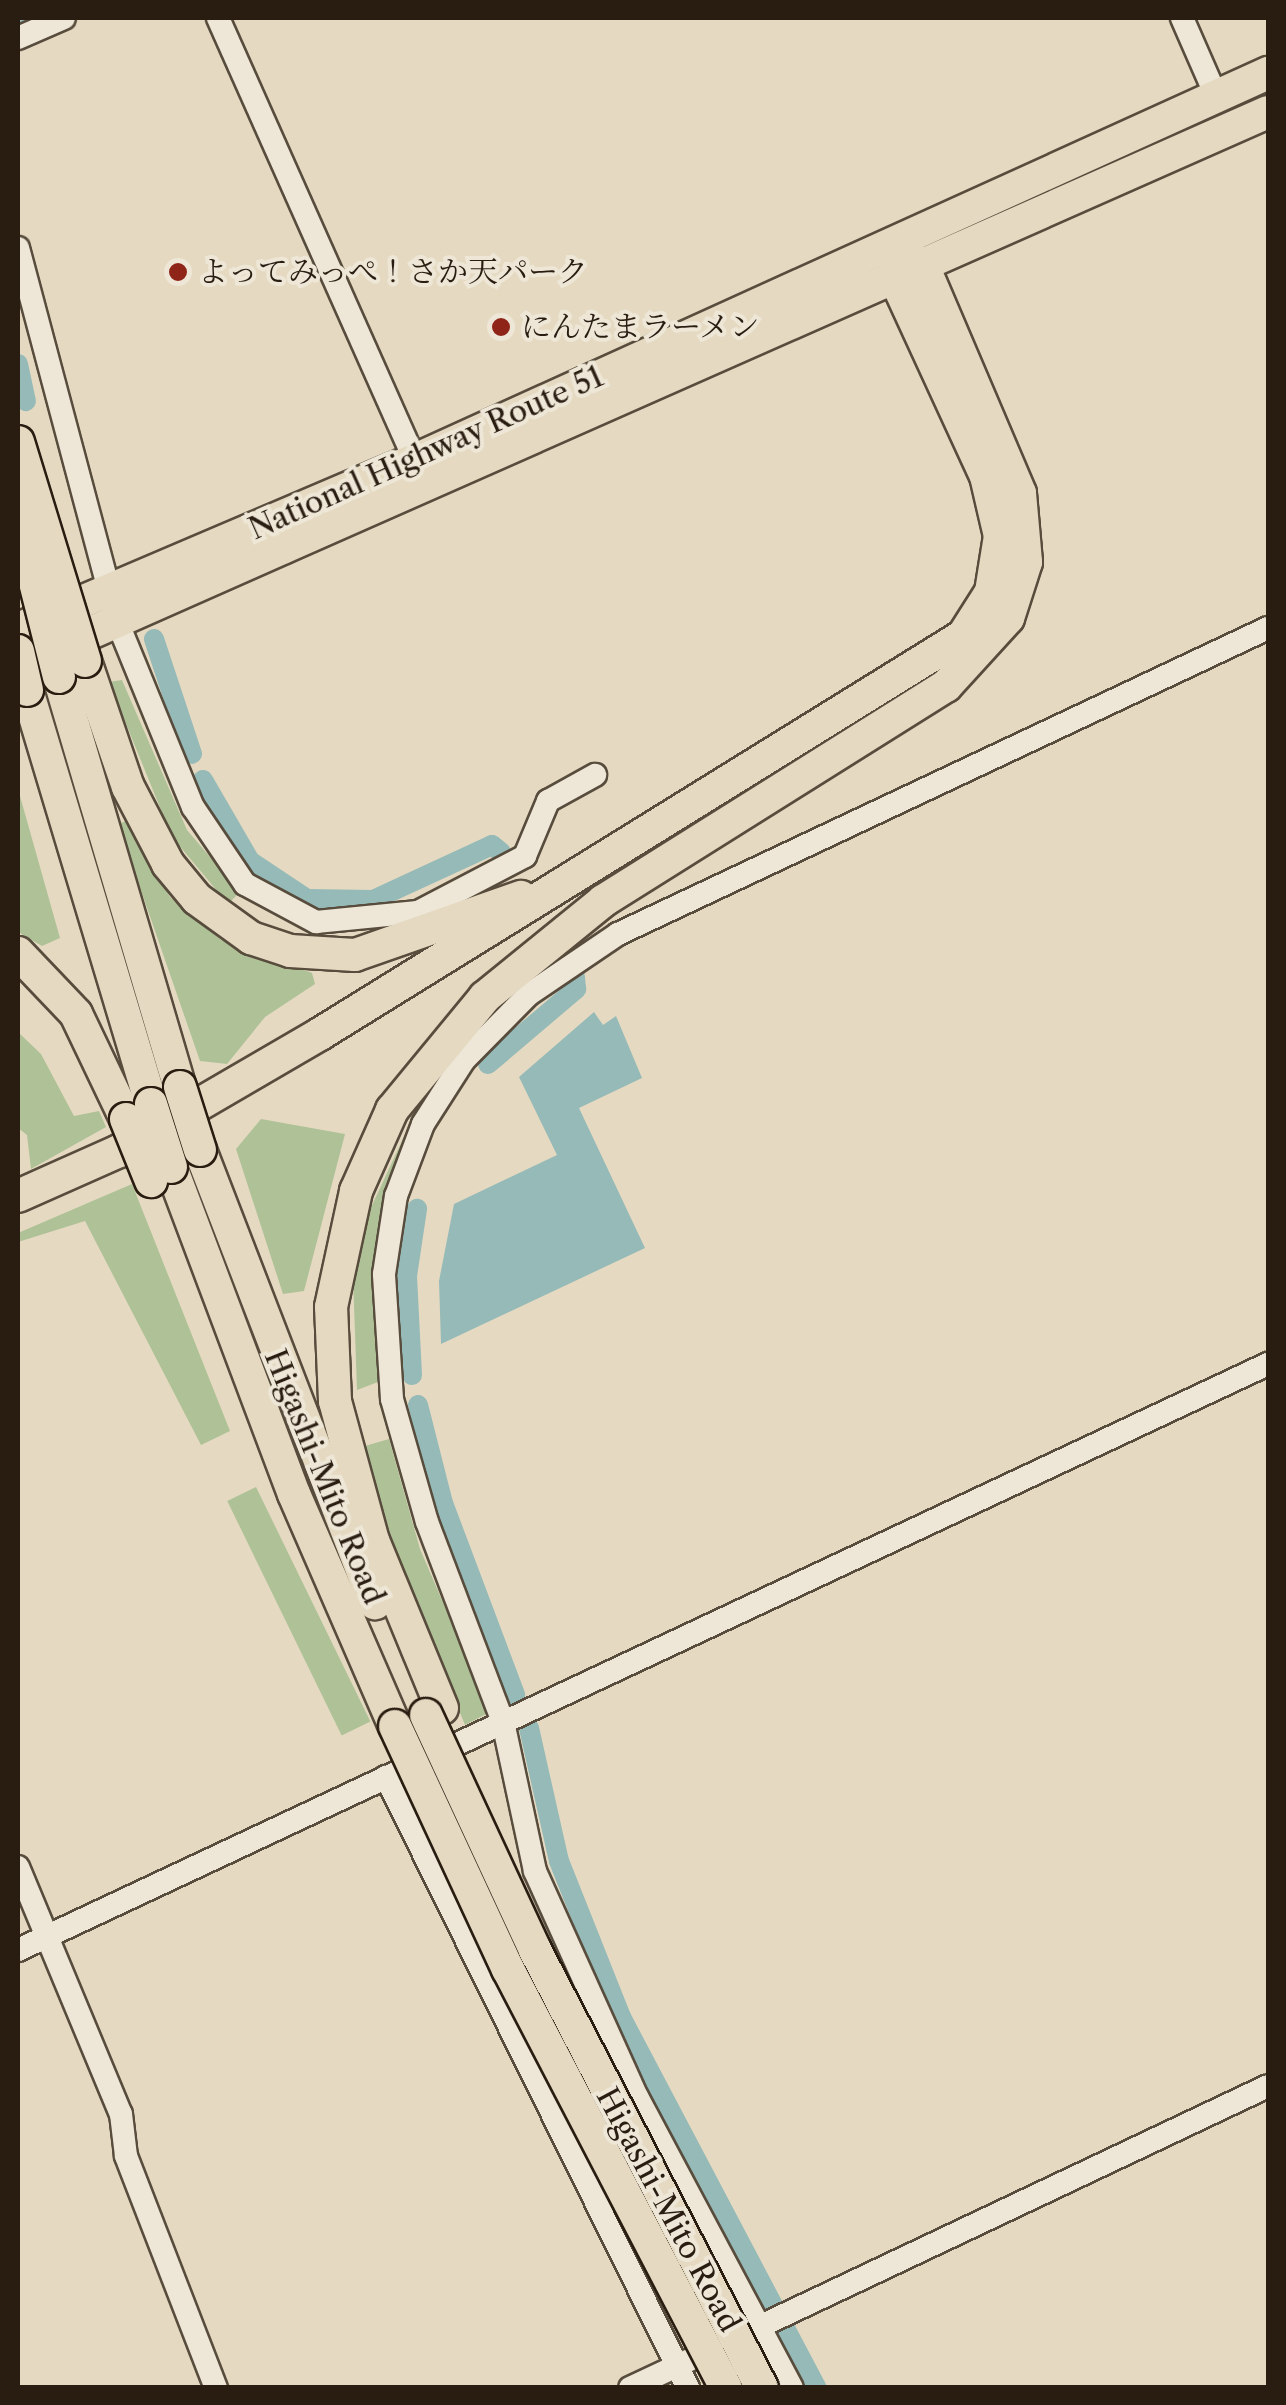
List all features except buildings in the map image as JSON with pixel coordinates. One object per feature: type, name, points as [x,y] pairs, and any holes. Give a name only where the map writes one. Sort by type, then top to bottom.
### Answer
[{"type":"highway","name":"National Highway Route 51","points":[[22,677],[112,606],[415,460],[1268,73]]},
{"type":"highway","name":"National Highway Route 51","points":[[18,629],[112,606],[909,272],[1268,112]]},
{"type":"highway","points":[[421,1717],[346,1454],[330,1357],[335,1267],[372,1148],[418,1069],[485,997],[603,901],[946,686],[1008,618],[1026,562],[1020,493],[894,245]]},
{"type":"highway","points":[[18,1196],[119,1151],[504,924],[546,889],[928,666],[980,613],[998,567],[996,508],[909,272]]},
{"type":"highway","points":[[18,442],[72,669],[161,852],[197,900],[252,938],[290,951],[355,955],[546,889]]},
{"type":"highway","name":"Higashi-Mito Road","points":[[18,515],[72,669],[180,1087],[200,1150],[346,1535],[421,1717],[508,1969],[726,2388]]},
{"type":"highway","points":[[18,652],[138,1111]]},
{"type":"highway","points":[[18,1216],[122,1168],[552,916],[603,901]]},
{"type":"highway","points":[[18,953],[76,1014],[138,1111]]},
{"type":"highway","name":"Higashi-Mito Road","points":[[138,1111],[284,1498],[421,1717],[535,1950],[762,2388]]},
{"type":"street","points":[[18,38],[64,18]]},
{"type":"street","points":[[218,18],[415,460]]},
{"type":"street","points":[[1182,18],[1216,96]]},
{"type":"street","points":[[18,248],[112,606],[193,807],[227,862],[262,898],[316,922],[378,922],[460,892],[525,856],[548,801],[594,775]]},
{"type":"street","points":[[792,2388],[772,2321],[622,2068],[535,1871],[503,1722],[411,1468],[384,1314],[408,1159],[464,1060],[528,995],[618,934],[1268,628]]},
{"type":"street","points":[[18,1950],[1268,1364]]},
{"type":"street","points":[[386,1777],[688,2388]]},
{"type":"street","points":[[18,1867],[49,1936],[216,2388]]},
{"type":"street","points":[[630,2388],[1268,2086]]},
{"type":"green space","points":[[122,680],[187,830],[240,892],[228,904],[172,837],[109,682]]},
{"type":"green space","points":[[18,789],[60,938],[42,946],[18,932]]},
{"type":"green space","points":[[126,821],[170,897],[221,940],[312,973],[315,984],[265,1017],[227,1064],[200,1061],[118,824]]},
{"type":"green space","points":[[18,1032],[41,1054],[74,1116],[99,1111],[106,1127],[31,1169],[27,1135],[18,1128]]},
{"type":"green space","points":[[421,1100],[378,1230],[378,1382],[357,1390],[353,1277],[367,1216]]},
{"type":"green space","points":[[261,1119],[345,1134],[304,1291],[283,1294],[236,1149]]},
{"type":"green space","points":[[132,1184],[230,1431],[201,1445],[85,1221],[18,1242],[18,1233]]},
{"type":"green space","points":[[389,1439],[420,1549],[490,1712],[465,1725],[396,1556],[365,1446]]},
{"type":"green space","points":[[256,1487],[370,1722],[342,1736],[227,1501]]},
{"type":"water","points":[[594,1012],[603,1025],[616,1016],[642,1078],[579,1108],[645,1248],[441,1344],[439,1281],[454,1204],[557,1155],[519,1077]]},
{"type":"waterway","points":[[18,23],[30,18]]},
{"type":"waterway","points":[[18,364],[26,401]]},
{"type":"waterway","points":[[154,639],[192,754]]},
{"type":"waterway","points":[[203,780],[250,861],[307,899],[373,900],[492,845],[501,852]]},
{"type":"waterway","points":[[488,1064],[576,989],[575,977]]},
{"type":"waterway","points":[[412,1375],[407,1276],[417,1209]]},
{"type":"waterway","points":[[418,1405],[443,1503],[515,1695]]},
{"type":"waterway","points":[[529,1728],[559,1861],[621,2017],[817,2388]]},
{"type":"place","name":"よってみっぺ！さか天パーク","points":[[178,272]]},
{"type":"place","name":"にんたまラーメン","points":[[501,327]]}]
